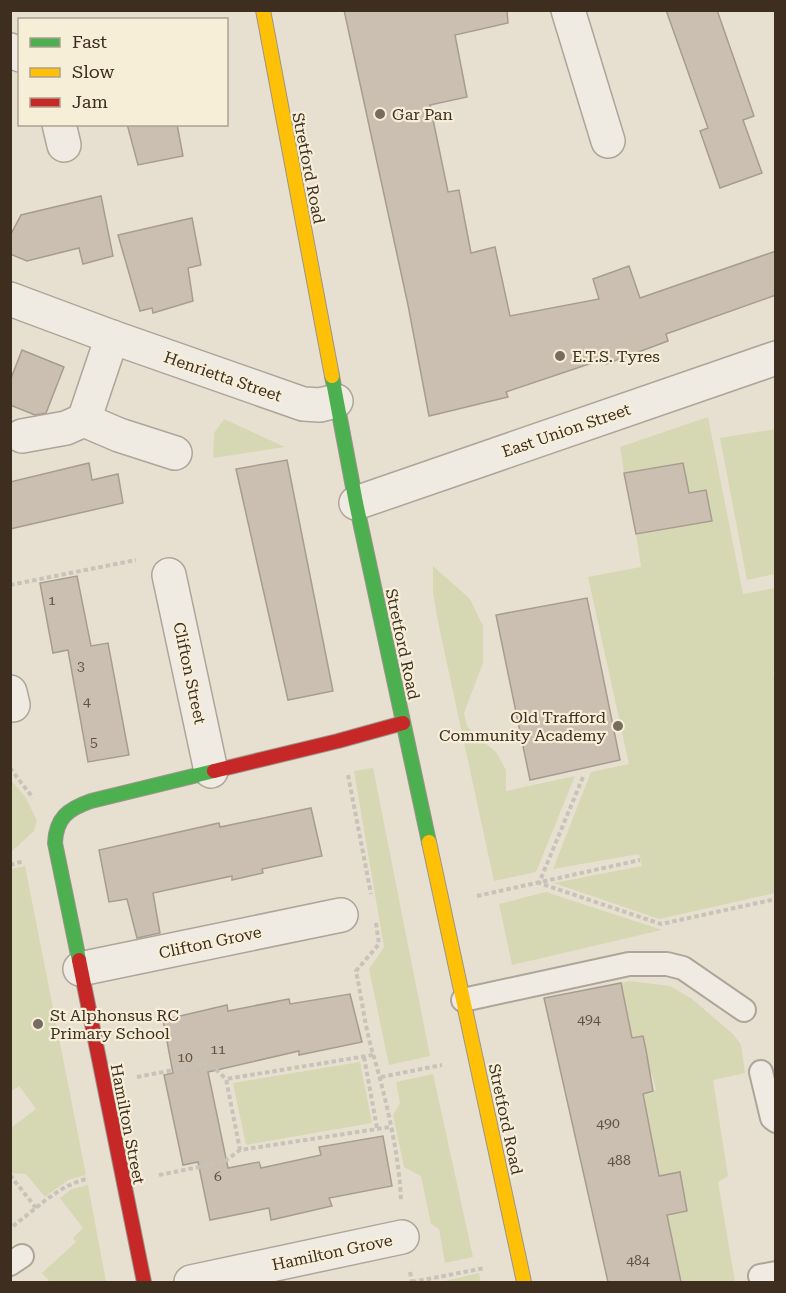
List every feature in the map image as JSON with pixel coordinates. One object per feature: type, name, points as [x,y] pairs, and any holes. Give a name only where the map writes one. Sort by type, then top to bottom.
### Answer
[{"type":"main road","name":"Stretford Road","points":[[263,10],[356,503],[524,1282]]},
{"type":"main road","points":[[211,771],[342,742],[403,723]]},
{"type":"main road","name":"Hamilton Street","points":[[144,1282],[55,843],[56,830],[65,813],[73,808],[211,771]]},
{"type":"street","points":[[568,10],[608,141]]},
{"type":"street","name":"Henrietta Street","points":[[10,299],[112,338],[303,404],[320,405],[336,401]]},
{"type":"street","points":[[84,420],[112,338]]},
{"type":"street","name":"East Union Street","points":[[356,503],[776,358]]},
{"type":"street","points":[[22,436],[66,428],[84,420],[119,435],[175,453]]},
{"type":"street","name":"Clifton Street","points":[[169,575],[211,771]]},
{"type":"street","name":"Clifton Grove","points":[[80,969],[340,915]]},
{"type":"street","name":"Hamilton Grove","points":[[191,1282],[402,1238]]},
{"type":"lane","points":[[463,1000],[629,964],[667,964],[682,968],[744,1010]]},
{"type":"lane","points":[[761,1072],[772,1118],[776,1121]]},
{"type":"path","points":[[342,742],[379,944],[356,970],[373,1055],[381,1077],[401,1183],[402,1238]]},
{"type":"path","points":[[539,883],[583,777]]},
{"type":"path","points":[[442,903],[640,860]]},
{"type":"path","points":[[539,883],[661,924],[776,899]]},
{"type":"path","points":[[340,915],[374,910]]},
{"type":"path","points":[[226,1079],[373,1055]]},
{"type":"path","points":[[364,1057],[377,1128]]},
{"type":"path","points":[[381,1077],[476,1059]]},
{"type":"path","points":[[103,1083],[209,1063],[226,1079],[240,1150]]},
{"type":"path","points":[[10,1228],[75,1181],[121,1177],[224,1162],[240,1150],[390,1127]]},
{"type":"path","points":[[10,1175],[36,1208]]},
{"type":"path","points":[[412,1282],[520,1260]]},
{"type":"green space","points":[[708,417],[743,594],[775,588],[776,670],[773,671],[776,690],[775,893],[659,919],[554,883],[642,866],[639,854],[553,869],[591,772],[629,764],[588,577],[641,567],[636,534],[712,520],[689,493],[683,463],[624,473],[620,447]]},
{"type":"green space","points":[[224,419],[285,447],[213,458],[214,433]]},
{"type":"green space","points":[[775,429],[775,574],[747,580],[720,438]]},
{"type":"green space","points":[[433,566],[470,599],[483,626],[483,663],[464,713],[467,726],[496,752],[506,770],[506,791],[575,776],[536,872],[494,881],[438,622],[433,593]]},
{"type":"green space","points":[[373,768],[430,1056],[389,1065],[369,969],[384,947],[354,771]]},
{"type":"green space","points":[[11,780],[26,798],[37,821],[34,831],[11,852]]},
{"type":"green space","points":[[25,866],[86,1175],[68,1180],[45,1197],[26,1174],[12,1173],[11,1170],[11,1128],[36,1109],[19,1086],[10,1092],[11,869]]},
{"type":"green space","points":[[546,892],[662,930],[512,965],[499,904]]},
{"type":"green space","points":[[630,981],[670,986],[692,999],[734,1035],[741,1045],[745,1073],[713,1080],[728,1176],[718,1182],[735,1282],[681,1282],[667,1215],[687,1211],[679,1172],[659,1176],[643,1094],[656,1090],[652,1074],[640,1078],[637,1063],[648,1061],[643,1036],[632,1038],[621,983]]},
{"type":"green space","points":[[360,1062],[372,1123],[246,1145],[233,1083]]},
{"type":"green space","points":[[433,1074],[473,1257],[445,1263],[439,1229],[431,1224],[421,1176],[404,1167],[393,1115],[400,1103],[396,1082]]},
{"type":"green space","points":[[88,1185],[106,1282],[50,1282],[42,1273],[76,1242],[73,1238],[83,1228],[60,1198],[72,1189]]},
{"type":"green space","points":[[479,1273],[481,1282],[441,1282]]},
{"type":"building","points":[[344,10],[507,10],[508,23],[455,35],[467,97],[430,105],[448,192],[459,190],[471,253],[495,247],[510,316],[599,299],[593,279],[629,266],[640,298],[776,251],[776,295],[666,334],[668,341],[606,364],[604,359],[506,392],[508,397],[429,416],[408,305]]},
{"type":"building","points":[[666,10],[717,10],[754,116],[743,120],[762,173],[720,188],[700,131],[708,128]]},
{"type":"building","points":[[128,126],[177,126],[183,156],[138,165]]},
{"type":"building","points":[[101,196],[113,256],[83,264],[79,248],[27,261],[10,254],[10,236],[21,215]]},
{"type":"building","points":[[192,218],[201,265],[188,268],[193,301],[153,313],[152,308],[140,311],[118,235]]},
{"type":"building","points":[[22,350],[64,367],[46,413],[35,415],[10,405],[10,381]]},
{"type":"building","points":[[287,460],[333,691],[288,700],[236,469]]},
{"type":"building","points":[[89,463],[92,480],[118,474],[123,503],[10,529],[10,482]]},
{"type":"building","points":[[683,463],[689,493],[706,490],[712,521],[636,534],[624,473]]},
{"type":"building","points":[[77,576],[91,646],[108,643],[129,755],[88,762],[68,650],[53,653],[40,583]]},
{"type":"building","points":[[587,598],[620,760],[530,780],[496,615]]},
{"type":"building","points":[[311,808],[322,856],[262,869],[263,873],[232,880],[232,876],[153,893],[160,933],[137,938],[127,899],[109,902],[99,850],[219,823],[220,827]]},
{"type":"building","points":[[621,983],[632,1038],[643,1036],[646,1050],[653,1091],[643,1094],[659,1176],[680,1172],[687,1211],[667,1215],[681,1282],[608,1282],[544,998]]},
{"type":"building","points":[[350,994],[362,1042],[299,1055],[299,1051],[208,1072],[228,1168],[259,1162],[261,1168],[321,1155],[319,1147],[383,1136],[392,1186],[329,1198],[332,1206],[271,1220],[269,1208],[210,1220],[198,1162],[183,1165],[164,1075],[173,1073],[163,1020],[227,1005],[228,1011],[289,999],[290,1004]]},
{"type":"traffic: fast","points":[[332,376],[356,503],[429,842]]},
{"type":"traffic: fast","points":[[79,960],[55,843],[61,821],[70,811],[91,801],[214,771]]},
{"type":"traffic: slow","points":[[263,10],[332,376]]},
{"type":"traffic: slow","points":[[429,842],[524,1282]]},
{"type":"traffic: jam","points":[[214,771],[403,723]]},
{"type":"traffic: jam","points":[[79,960],[144,1282]]},
{"type":"place","name":"Gar Pan","points":[[380,114]]},
{"type":"place","name":"E.T.S. Tyres","points":[[560,356]]},
{"type":"place","name":"Old Trafford Community Academy","points":[[618,726]]},
{"type":"place","name":"St Alphonsus RC Primary School","points":[[38,1024]]}]
